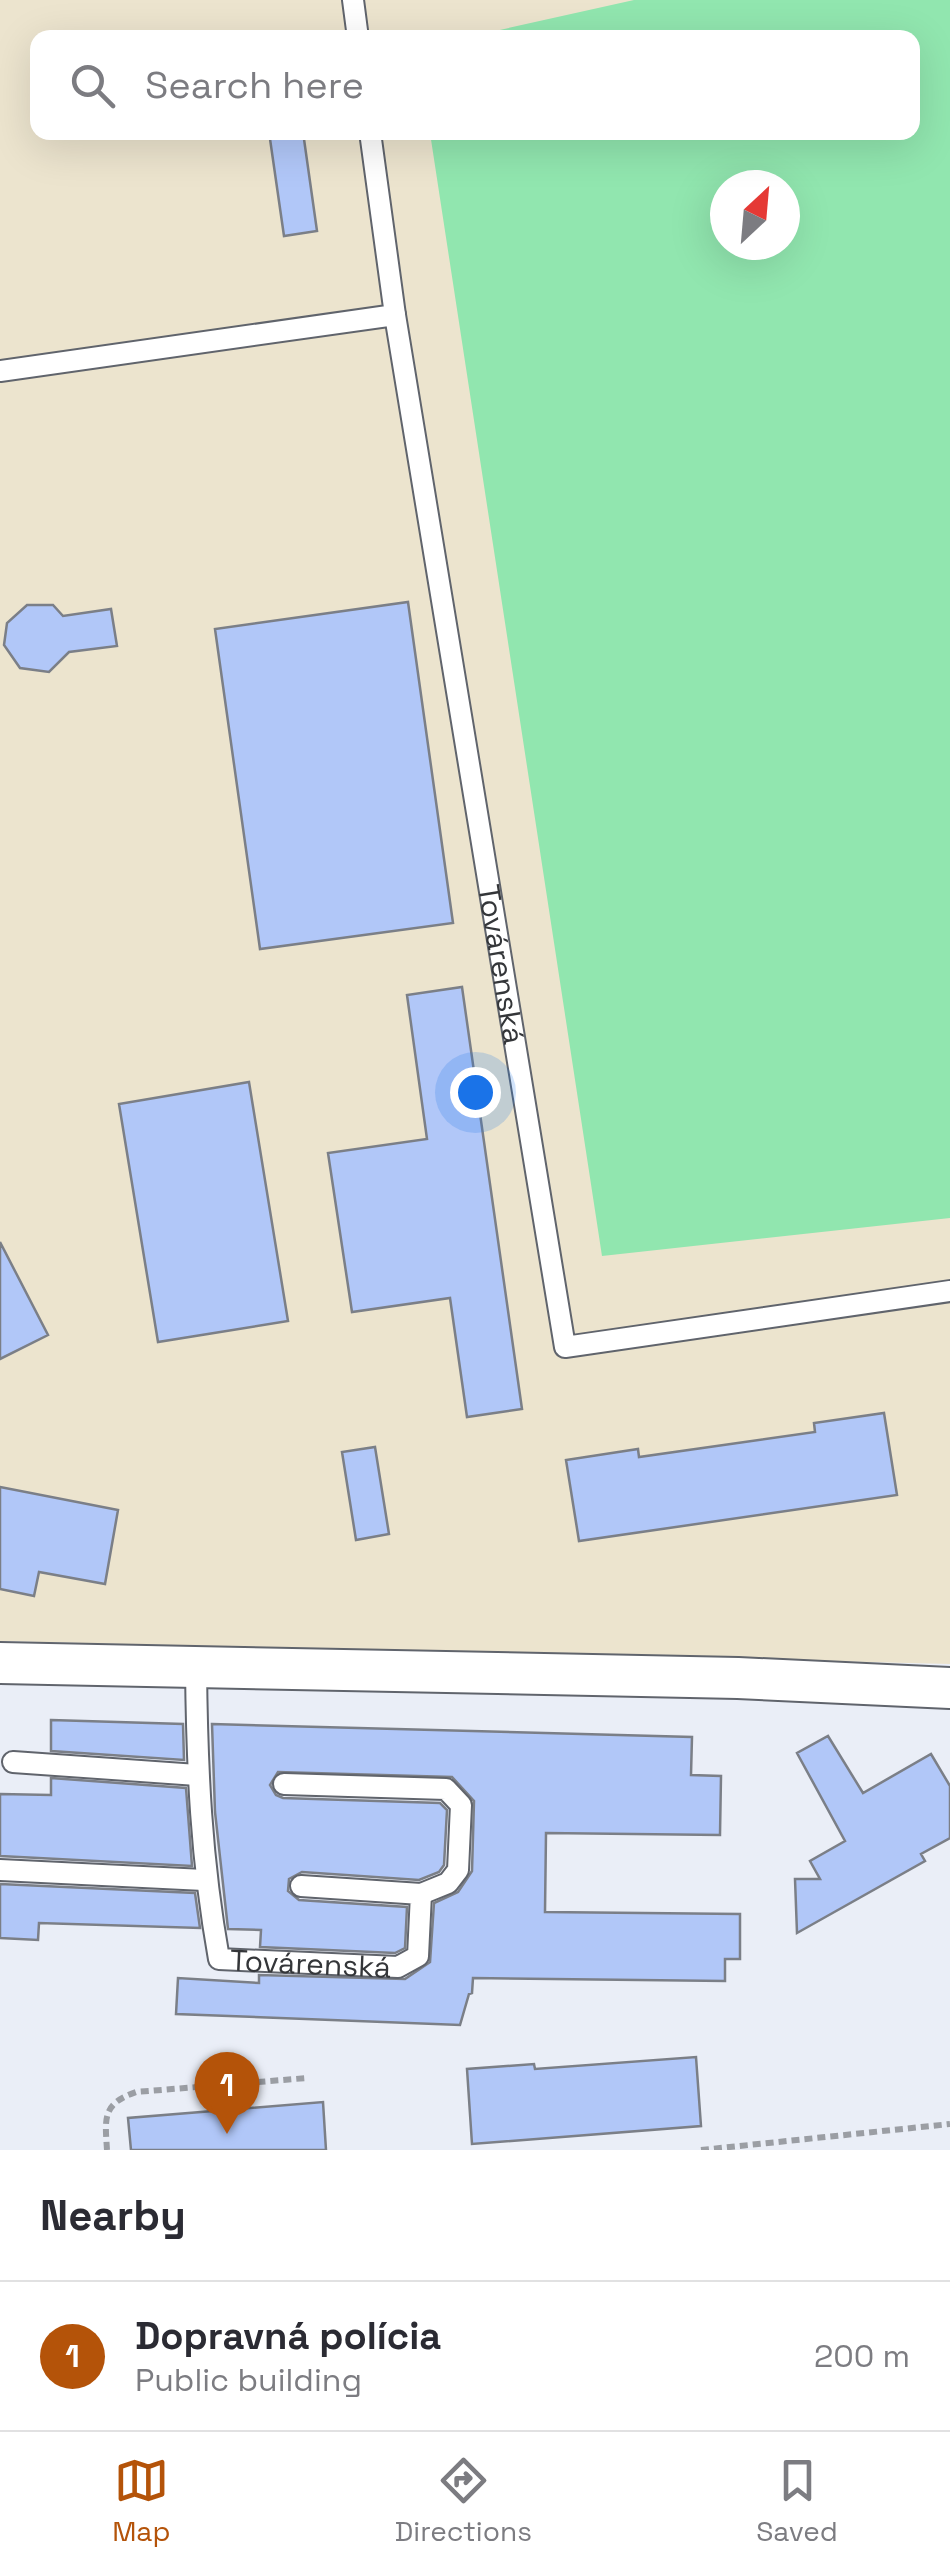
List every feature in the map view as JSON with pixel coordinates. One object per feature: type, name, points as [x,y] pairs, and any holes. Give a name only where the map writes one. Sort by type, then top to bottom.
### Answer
[{"type":"street","points":[[0,1663],[738,1678],[950,1688]]},
{"type":"lane","points":[[353,0],[357,30]]},
{"type":"lane","name":"Továrenská","points":[[371,140],[395,315],[565,1347],[950,1291]]},
{"type":"lane","points":[[0,371],[395,315]]},
{"type":"lane","name":"Továrenská","points":[[196,1667],[197,1774],[204,1880],[219,1960],[398,1967],[418,1956],[421,1894]]},
{"type":"lane","points":[[13,1762],[197,1774]]},
{"type":"lane","points":[[284,1784],[446,1788],[461,1805],[458,1870],[448,1884],[421,1894],[301,1886]]},
{"type":"lane","points":[[0,1870],[204,1880]]},
{"type":"path","points":[[107,2150],[105,2116],[118,2098],[136,2092],[307,2078]]},
{"type":"path","points":[[700,2150],[950,2124]]},
{"type":"shaded area","points":[[0,0],[950,0],[950,1664],[0,1641]]},
{"type":"green space","points":[[634,0],[950,0],[950,1218],[602,1256],[431,140],[920,140],[920,30],[499,30]]},
{"type":"building","points":[[270,140],[304,140],[317,231],[284,236]]},
{"type":"building","points":[[408,602],[453,923],[260,949],[215,629]]},
{"type":"building","points":[[27,605],[53,605],[63,616],[111,609],[117,646],[69,652],[49,672],[20,668],[4,645],[7,623]]},
{"type":"building","points":[[462,987],[522,1409],[467,1417],[450,1298],[352,1312],[328,1153],[427,1139],[407,995]]},
{"type":"building","points":[[249,1082],[288,1321],[158,1342],[119,1104]]},
{"type":"building","points":[[0,1242],[48,1335],[0,1359]]},
{"type":"building","points":[[884,1413],[897,1495],[579,1541],[566,1460],[638,1449],[639,1457],[815,1432],[814,1423]]},
{"type":"building","points":[[375,1447],[389,1534],[356,1540],[342,1452]]},
{"type":"building","points":[[0,1487],[118,1510],[105,1584],[39,1572],[34,1596],[0,1589]]},
{"type":"building","points":[[51,1720],[183,1724],[184,1760],[51,1751]]},
{"type":"building","points":[[212,1724],[692,1737],[691,1775],[721,1776],[720,1835],[546,1833],[545,1912],[740,1914],[740,1959],[725,1959],[725,1981],[473,1978],[472,1993],[460,2025],[176,2014],[178,1978],[259,1983],[259,1975],[405,1979],[430,1962],[434,1903],[458,1892],[472,1871],[474,1801],[452,1777],[278,1772],[270,1785],[283,1798],[440,1803],[447,1810],[444,1865],[439,1872],[419,1880],[302,1872],[289,1879],[288,1891],[299,1900],[407,1907],[405,1948],[395,1953],[260,1947],[261,1930],[228,1929],[215,1812]]},
{"type":"building","points":[[828,1736],[863,1793],[931,1754],[950,1786],[950,1838],[921,1854],[925,1861],[797,1933],[795,1879],[820,1879],[810,1861],[845,1841],[797,1753]]},
{"type":"building","points":[[51,1778],[186,1788],[192,1866],[0,1856],[0,1794],[51,1795]]},
{"type":"building","points":[[0,1884],[195,1893],[200,1928],[39,1923],[38,1940],[0,1938]]},
{"type":"building","points":[[696,2057],[701,2126],[472,2144],[467,2069],[534,2064],[535,2069]]},
{"type":"building","points":[[323,2102],[326,2150],[131,2150],[128,2118]]},
{"type":"place","name":"Dopravná polícia","points":[[227,2134]]}]
